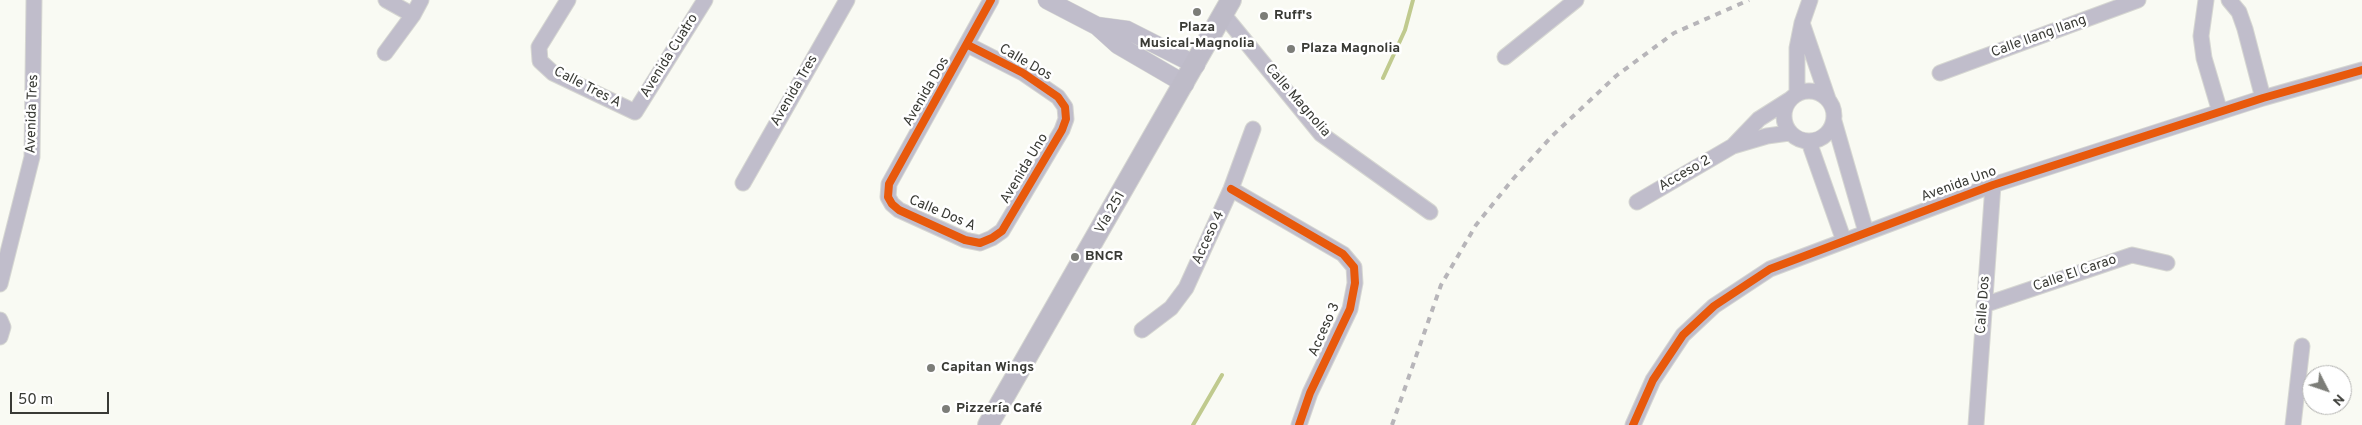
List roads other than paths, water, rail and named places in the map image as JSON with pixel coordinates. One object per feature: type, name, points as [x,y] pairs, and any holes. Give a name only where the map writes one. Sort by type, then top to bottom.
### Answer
[{"type":"main road","name":"Vía 251","points":[[988,425],[1185,84],[1227,7]]},
{"type":"street","name":"Avenida Tres","points":[[0,284],[32,157],[34,0]]},
{"type":"street","points":[[386,0],[413,15]]},
{"type":"street","points":[[385,53],[413,15],[421,0]]},
{"type":"street","name":"Calle Tres A","points":[[568,0],[538,47],[540,61],[553,73],[635,112]]},
{"type":"street","name":"Avenida Cuatro","points":[[635,112],[705,0]]},
{"type":"street","name":"Avenida Tres","points":[[743,183],[847,0]]},
{"type":"street","name":"Avenida Dos","points":[[888,197],[889,184],[968,45],[991,0]]},
{"type":"street","points":[[1047,0],[1097,26],[1118,45],[1185,84]]},
{"type":"street","points":[[1505,57],[1576,0]]},
{"type":"street","points":[[1810,0],[1802,23],[1797,48],[1793,96],[1783,110],[1784,122],[1789,133],[1798,140],[1809,142],[1825,135],[1834,121]]},
{"type":"street","name":"Calle Ilang Ilang","points":[[1940,73],[2138,0]]},
{"type":"street","points":[[2206,0],[2200,36],[2204,58],[2220,112]]},
{"type":"street","points":[[2229,0],[2239,12],[2246,29],[2264,98]]},
{"type":"street","name":"Calle Magnolia","points":[[1227,7],[1320,134],[1430,212]]},
{"type":"street","points":[[1802,23],[1828,99],[1834,109],[1834,121],[1866,232]]},
{"type":"street","points":[[1097,26],[1127,30],[1196,64]]},
{"type":"street","name":"Calle Dos","points":[[968,45],[1023,73],[1058,97],[1065,107]]},
{"type":"street","name":"Avenida Uno","points":[[1633,425],[1653,380],[1683,335],[1714,306],[1770,269],[1993,185],[2264,98],[2362,70]]},
{"type":"street","points":[[1793,96],[1808,90],[1819,92],[1828,99]]},
{"type":"street","name":"Acceso 2","points":[[1733,146],[1760,119],[1793,96]]},
{"type":"street","name":"Avenida Uno","points":[[992,238],[1002,231],[1062,130],[1066,119],[1065,107]]},
{"type":"street","name":"Acceso 4","points":[[1142,330],[1171,308],[1186,288],[1231,189],[1252,129]]},
{"type":"street","name":"Acceso 2","points":[[1637,202],[1733,146],[1768,136],[1789,133]]},
{"type":"street","points":[[1809,142],[1844,241]]},
{"type":"street","name":"Calle Dos","points":[[1976,425],[1993,185]]},
{"type":"street","name":"Acceso 3","points":[[1231,189],[1343,254],[1354,267],[1355,283],[1350,309],[1310,393],[1299,425]]},
{"type":"street","name":"Calle Dos A","points":[[888,197],[892,204],[900,210],[965,240],[980,242],[992,238]]},
{"type":"street","name":"Calle El Carao","points":[[1984,305],[2132,255],[2167,263]]},
{"type":"street","points":[[0,320],[3,327],[0,337]]},
{"type":"street","points":[[2293,425],[2302,346]]},
{"type":"waterway","points":[[1383,78],[1405,30],[1413,0]]},
{"type":"waterway","points":[[1193,425],[1222,375]]},
{"type":"railway","points":[[1392,425],[1441,285],[1476,225],[1513,179],[1552,136],[1616,76],[1674,33],[1749,0]]},
{"type":"place","name":"Plaza Musical-Magnolia","points":[[1197,12]]},
{"type":"place","name":"Ruff's","points":[[1264,16]]},
{"type":"place","name":"Plaza Magnolia","points":[[1291,49]]},
{"type":"place","name":"BNCR","points":[[1075,257]]},
{"type":"place","name":"Capitan Wings","points":[[931,368]]},
{"type":"place","name":"Pizzería Café","points":[[946,409]]}]
